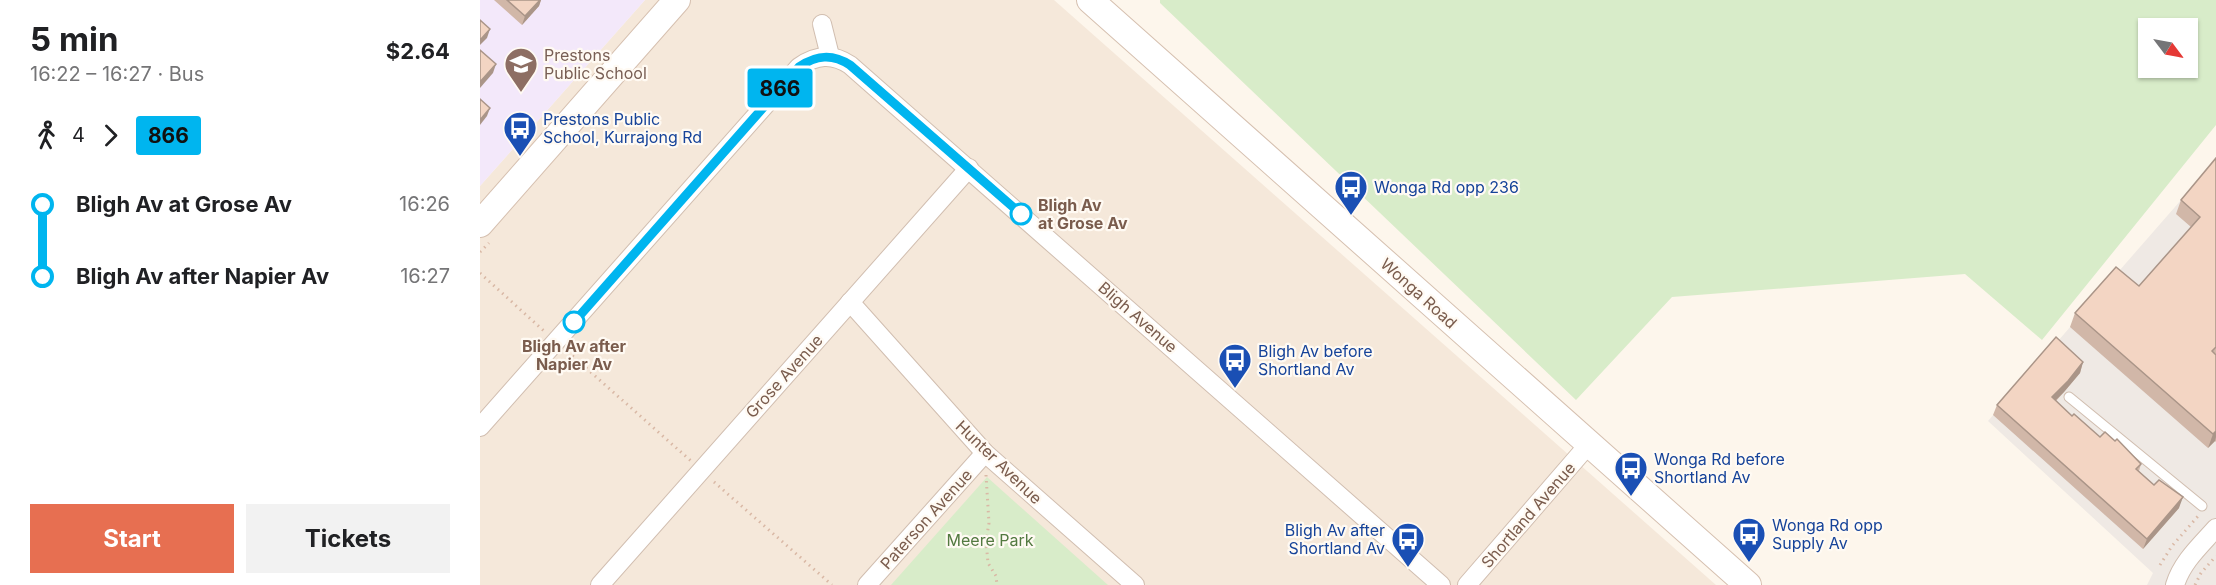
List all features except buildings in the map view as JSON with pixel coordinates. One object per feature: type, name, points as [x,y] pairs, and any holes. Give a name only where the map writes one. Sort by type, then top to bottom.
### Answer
[{"type":"street","points":[[485,233],[677,0]]},
{"type":"street","name":"Wonga Road","points":[[1090,0],[1748,585]]},
{"type":"street","points":[[480,427],[799,67],[809,60],[830,56],[822,24]]},
{"type":"street","name":"Bligh Avenue","points":[[830,56],[840,58],[850,65],[969,168],[1441,585]]},
{"type":"street","name":"Grose Avenue","points":[[600,585],[969,168]]},
{"type":"street","name":"Hunter Avenue","points":[[850,302],[985,453],[1134,585]]},
{"type":"street","name":"Shortland Avenue","points":[[1467,585],[1589,444]]},
{"type":"street","name":"Paterson Avenue","points":[[867,585],[985,453]]},
{"type":"street","points":[[2175,585],[2190,558],[2216,528]]},
{"type":"lane","points":[[2069,397],[2202,509]]},
{"type":"path","points":[[480,252],[485,233]]},
{"type":"path","points":[[480,273],[545,332]]},
{"type":"path","points":[[568,352],[693,464]]},
{"type":"path","points":[[985,453],[989,523],[986,542],[988,563],[996,576],[997,585]]},
{"type":"path","points":[[716,483],[832,585]]},
{"type":"path","points":[[2160,566],[2172,546],[2202,509]]},
{"type":"path","points":[[2195,585],[2201,573],[2216,556]]},
{"type":"shaded area","name":"Prestons Public School","points":[[480,0],[645,0],[480,186]]},
{"type":"shaded area","points":[[645,0],[1054,0],[1716,585],[480,585],[480,186]]},
{"type":"shaded area","points":[[2216,160],[2216,585],[2147,585],[2153,573],[1988,421]]},
{"type":"green space","points":[[1160,0],[2216,0],[2216,125],[2042,340],[1965,274],[1672,297],[1576,400],[1160,3]]},
{"type":"green space","name":"Meere Park","points":[[987,477],[1108,585],[891,585]]},
{"type":"bus line","name":"866","points":[[574,322],[799,67],[818,57],[840,58],[850,65],[1021,214]]},
{"type":"place","name":"Prestons Public School","points":[[521,93]]},
{"type":"place","name":"Prestons Public School, Kurrajong Rd","points":[[520,157]]},
{"type":"place","name":"Bligh Av at Grose Av","points":[[1021,214]]},
{"type":"place","name":"Wonga Rd opp 236","points":[[1351,216]]},
{"type":"place","name":"Bligh Av after Napier Av","points":[[574,322]]},
{"type":"place","name":"Bligh Av before Shortland Av","points":[[1235,389]]},
{"type":"place","name":"Wonga Rd before Shortland Av","points":[[1631,497]]},
{"type":"place","name":"Wonga Rd opp Supply Av","points":[[1749,563]]},
{"type":"place","name":"Bligh Av after Shortland Av","points":[[1408,568]]}]
